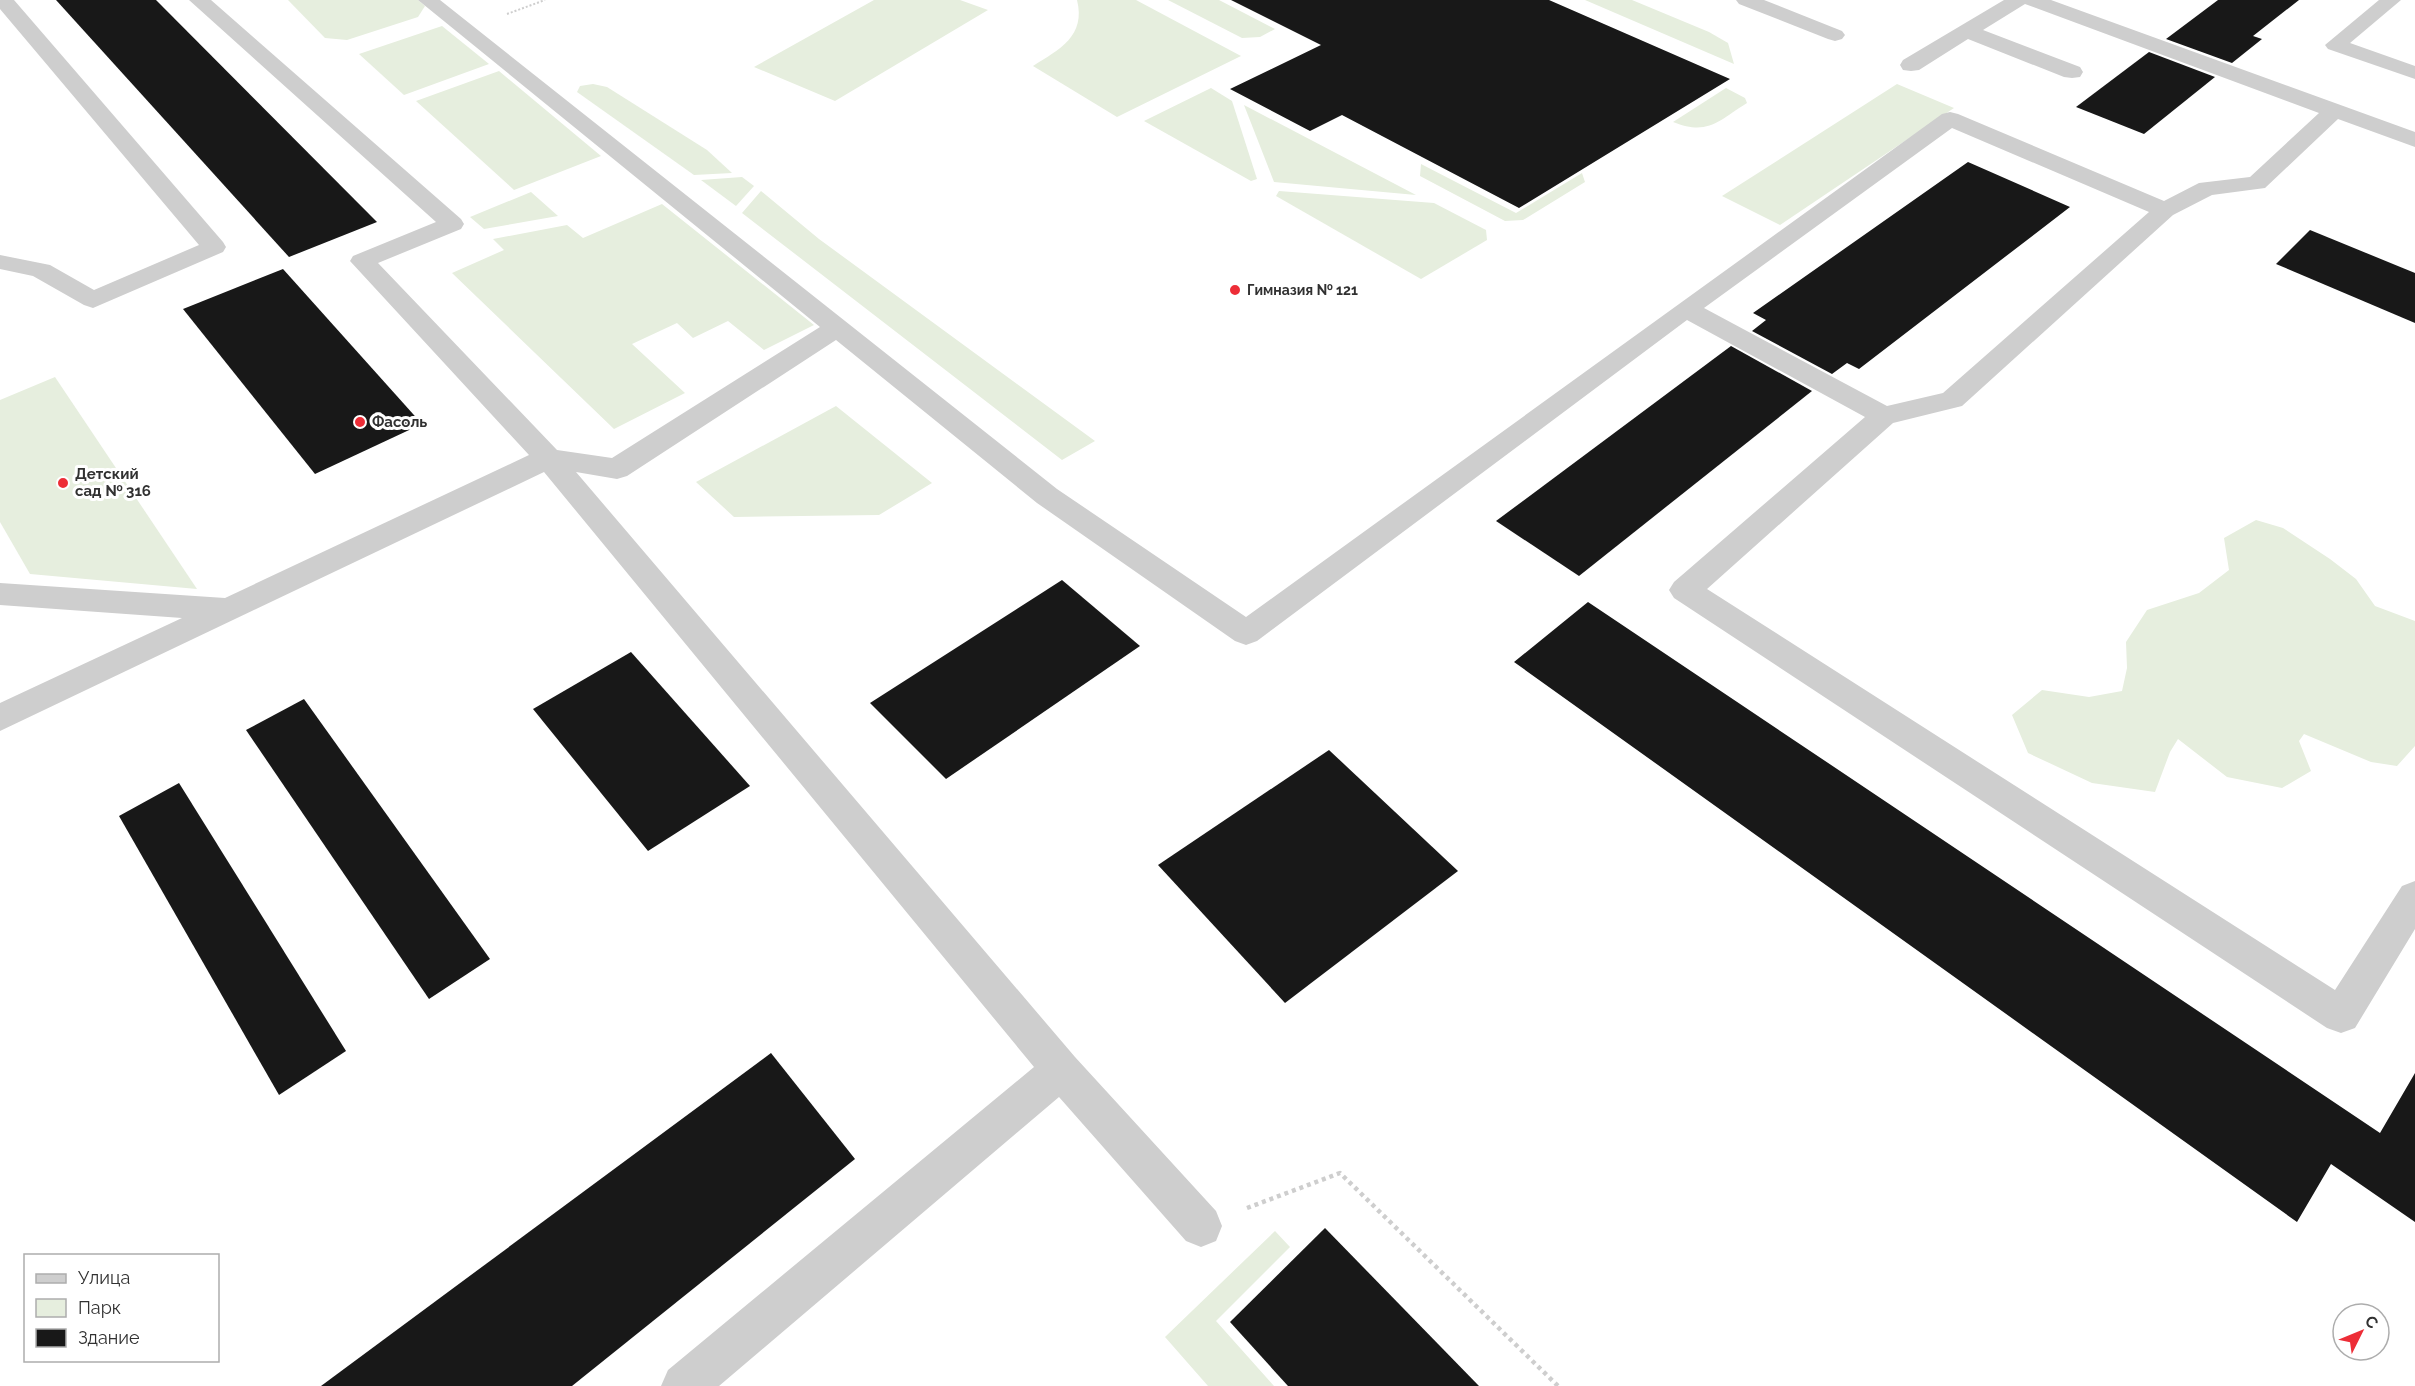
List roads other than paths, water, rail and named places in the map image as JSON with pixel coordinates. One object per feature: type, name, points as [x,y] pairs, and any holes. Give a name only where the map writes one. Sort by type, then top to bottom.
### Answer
[{"type":"lane","points":[[0,262],[41,270],[93,300],[214,247],[3,0]]},
{"type":"lane","points":[[199,0],[452,224],[362,261],[548,458],[1061,1070],[1201,1226]]},
{"type":"lane","points":[[428,0],[1047,496],[1246,633],[1686,309],[1950,119],[2165,210]]},
{"type":"lane","points":[[1746,0],[1835,35]]},
{"type":"lane","points":[[1911,65],[2018,0]]},
{"type":"lane","points":[[2031,0],[2415,140]]},
{"type":"lane","points":[[2391,0],[2335,45],[2415,73]]},
{"type":"lane","points":[[1966,31],[2072,72]]},
{"type":"lane","points":[[2334,111],[2257,183],[2207,188],[2165,210],[1952,400],[1884,416],[1685,590],[2341,1015],[2415,897]]},
{"type":"lane","points":[[1686,309],[1884,416]]},
{"type":"lane","points":[[0,718],[548,458],[617,469],[837,328]]},
{"type":"lane","points":[[0,594],[226,609]]},
{"type":"lane","points":[[684,1386],[1061,1070]]},
{"type":"place","name":"Гимназия № 121","points":[[1235,290]]},
{"type":"place","name":"Фасоль","points":[[360,422]]},
{"type":"place","name":"Детский сад № 316","points":[[63,483]]}]
